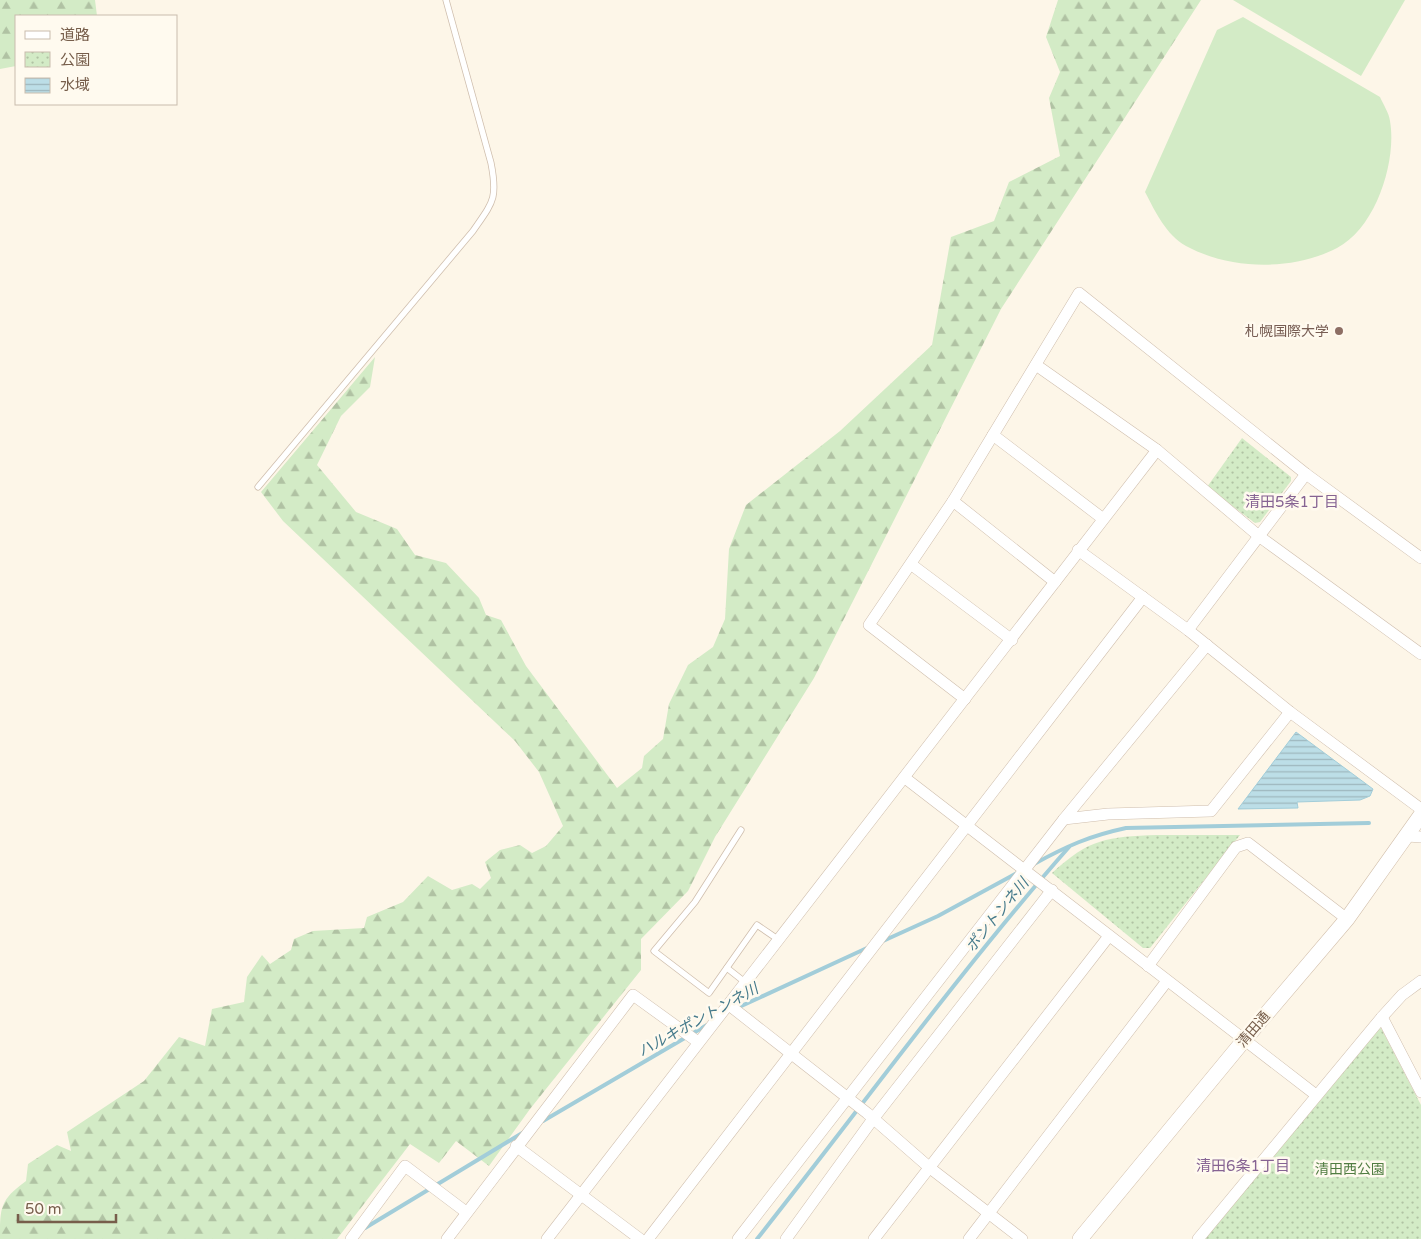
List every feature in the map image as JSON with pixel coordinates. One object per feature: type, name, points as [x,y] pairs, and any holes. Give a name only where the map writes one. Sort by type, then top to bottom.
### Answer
[{"type":"street","points":[[965,699],[869,625],[912,565],[1079,292],[1306,474],[1421,558]]},
{"type":"street","points":[[1036,365],[1157,450],[1260,537],[1421,654]]},
{"type":"street","points":[[993,435],[1102,518]]},
{"type":"street","points":[[547,1239],[698,1042],[906,778],[1012,640],[1102,518],[1157,450]]},
{"type":"street","points":[[1188,630],[1306,474]]},
{"type":"street","points":[[952,501],[1055,582]]},
{"type":"street","points":[[1078,550],[1188,630],[1290,712],[1421,809]]},
{"type":"street","points":[[912,565],[1012,640]]},
{"type":"street","points":[[648,1239],[1143,597]]},
{"type":"street","points":[[738,1239],[1028,873],[1064,819],[1207,645]]},
{"type":"street","points":[[1064,819],[1108,814],[1211,811],[1290,712]]},
{"type":"street","points":[[906,778],[1316,1095]]},
{"type":"street","name":"清田通","points":[[1080,1239],[1414,837],[1421,815]]},
{"type":"street","points":[[1148,966],[1236,847],[1248,843],[1347,919]]},
{"type":"street","points":[[786,1239],[870,1116],[1048,888]]},
{"type":"street","points":[[874,1239],[1109,936]]},
{"type":"street","points":[[970,1239],[1167,981]]},
{"type":"street","points":[[1198,1239],[1382,1017],[1402,995],[1421,981]]},
{"type":"street","points":[[447,1239],[632,995],[698,1042]]},
{"type":"street","points":[[729,1005],[790,1055],[870,1116],[930,1168],[1022,1239]]},
{"type":"street","points":[[1382,1017],[1421,1092]]},
{"type":"street","points":[[516,1146],[582,1193],[640,1239]]},
{"type":"street","points":[[351,1239],[405,1166],[466,1212]]},
{"type":"lane","points":[[258,487],[474,231],[494,202],[495,184],[491,163],[446,0]]},
{"type":"lane","points":[[742,830],[695,902],[654,951],[709,993],[757,925],[779,940]]},
{"type":"lane","points":[[727,968],[746,983]]},
{"type":"green space","points":[[0,0],[95,0],[97,15],[15,15],[15,66],[0,69]]},
{"type":"green space","points":[[1058,0],[1201,0],[1001,309],[814,678],[715,837],[688,891],[641,939],[641,970],[530,1109],[489,1166],[456,1141],[439,1163],[410,1144],[337,1239],[0,1239],[0,1219],[3,1205],[6,1199],[26,1181],[28,1164],[57,1145],[71,1151],[67,1132],[144,1081],[179,1037],[205,1046],[212,1009],[244,1002],[247,977],[262,955],[270,964],[291,950],[294,939],[313,931],[364,928],[367,917],[403,902],[428,876],[452,890],[472,884],[480,889],[491,878],[485,862],[500,850],[520,845],[532,853],[546,846],[563,826],[539,772],[515,741],[283,521],[261,492],[375,357],[370,387],[341,416],[317,465],[356,512],[397,529],[415,555],[446,563],[479,598],[486,615],[501,620],[526,666],[617,788],[642,768],[644,756],[663,739],[669,704],[688,665],[713,647],[725,619],[729,549],[746,505],[840,431],[932,345],[951,237],[994,221],[1009,182],[1060,156],[1049,98],[1060,72],[1046,37]]},
{"type":"green space","points":[[1233,0],[1405,0],[1361,76]]},
{"type":"green space","points":[[1243,17],[1380,97],[1389,118],[1391,137],[1387,173],[1373,210],[1351,238],[1337,248],[1320,256],[1301,261],[1262,265],[1222,260],[1203,254],[1186,246],[1173,236],[1162,222],[1145,192],[1217,30]]},
{"type":"green space","points":[[1242,438],[1291,477],[1291,481],[1260,522],[1255,523],[1207,487]]},
{"type":"green space","points":[[1240,835],[1150,948],[1143,948],[1052,873],[1077,853],[1100,842],[1125,837]]},
{"type":"green space","name":"清田西公園","points":[[1381,1028],[1421,1105],[1421,1239],[1202,1239],[1373,1031]]},
{"type":"water","points":[[1296,732],[1373,789],[1370,796],[1360,800],[1297,802],[1298,808],[1238,809]]},
{"type":"waterway","name":"ポントンネ川","points":[[1034,864],[1078,842],[1126,828],[1369,823]]},
{"type":"waterway","name":"ポントンネ川","points":[[757,1239],[949,991],[1069,847]]},
{"type":"waterway","name":"ハルキポントンネ川","points":[[883,941],[938,916],[1017,873]]},
{"type":"waterway","name":"ハルキポントンネ川","points":[[737,1008],[867,948]]},
{"type":"waterway","name":"ハルキポントンネ川","points":[[543,1121],[707,1025]]},
{"type":"waterway","name":"ハルキポントンネ川","points":[[365,1228],[524,1132]]},
{"type":"place","name":"札幌国際大学","points":[[1339,331]]},
{"type":"district","name":"清田5条1丁目","points":[[1292,502]]},
{"type":"district","name":"清田6条1丁目","points":[[1243,1166]]}]
